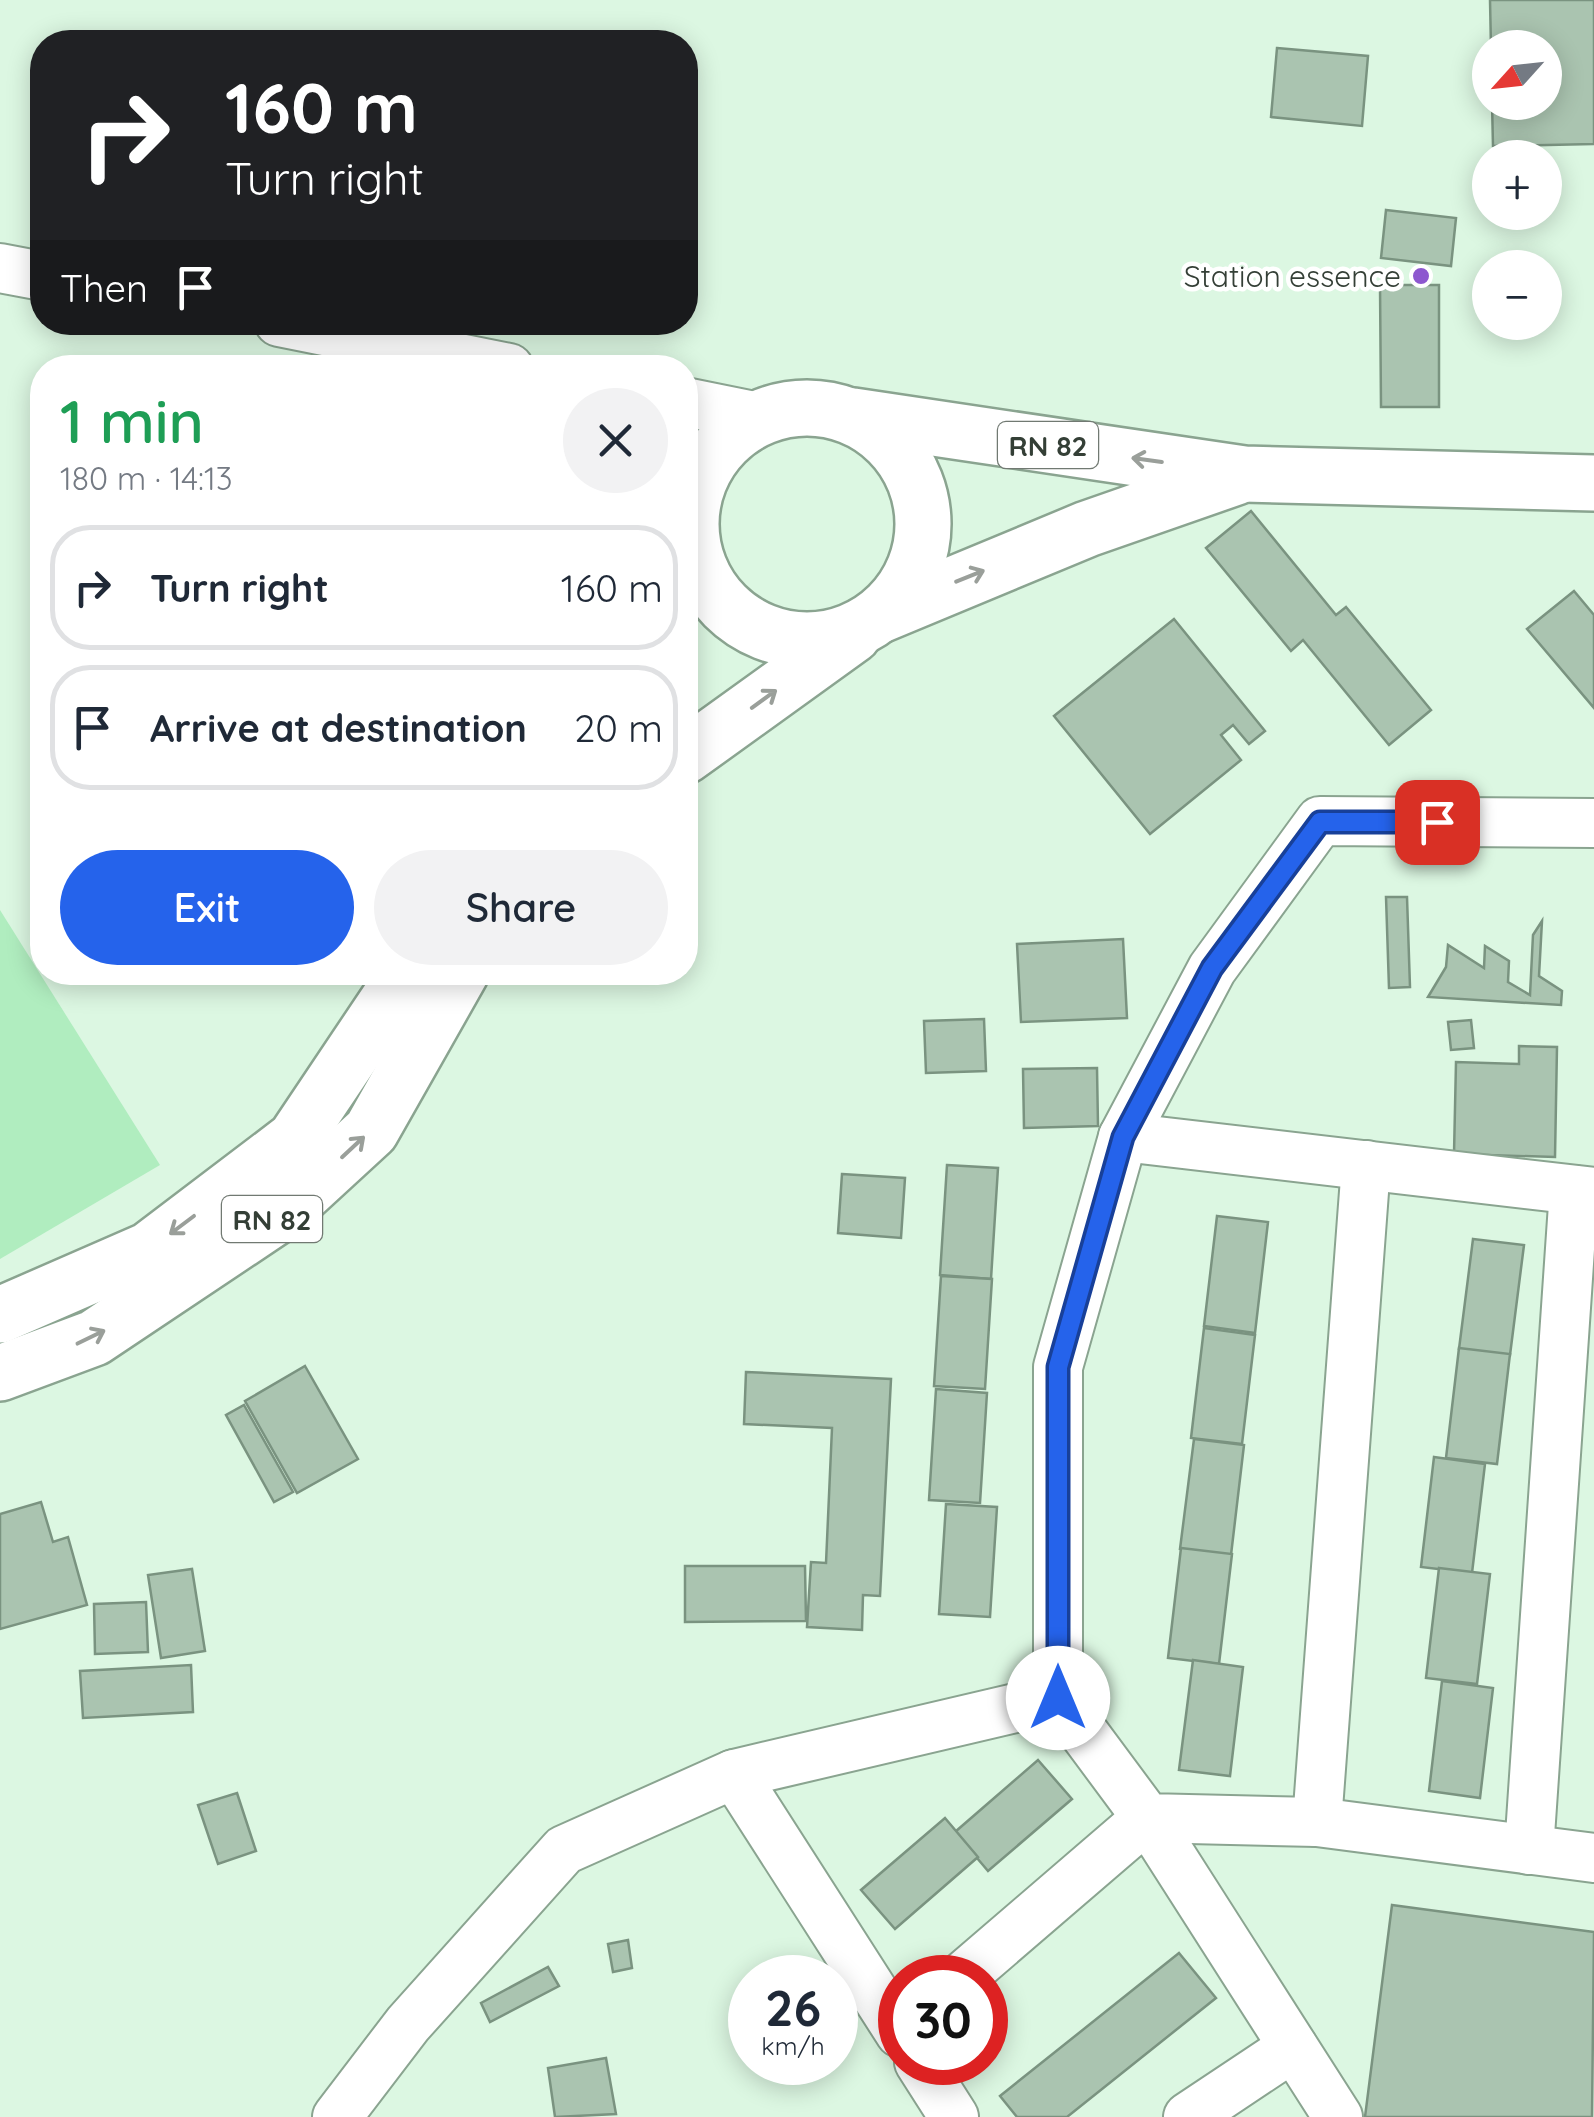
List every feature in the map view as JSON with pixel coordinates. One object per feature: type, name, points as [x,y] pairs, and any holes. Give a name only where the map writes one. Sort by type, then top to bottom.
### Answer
[{"type":"main road","points":[[698,486],[705,468],[728,438],[760,417],[806,408],[853,416],[882,434],[905,460],[919,492],[924,526],[918,560],[904,590],[874,619],[834,638],[796,640],[759,630],[728,608],[704,578],[698,560]]},
{"type":"main road","name":"RN 82","points":[[853,416],[1244,474],[1594,484]]},
{"type":"main road","name":"RN 82","points":[[698,747],[874,619],[1087,529],[1244,474]]},
{"type":"main road","name":"RN 82","points":[[0,1314],[149,1250],[295,1139],[398,985]]},
{"type":"main road","name":"RN 82","points":[[0,1373],[94,1338],[284,1211],[371,1131],[454,985]]},
{"type":"street","points":[[0,268],[30,274]]},
{"type":"street","points":[[344,335],[443,355]]},
{"type":"street","points":[[698,405],[760,417]]},
{"type":"street","points":[[1338,2117],[1147,1818],[1058,1698],[1058,1367],[1123,1137],[1212,968],[1320,822],[1594,823]]},
{"type":"street","points":[[1123,1137],[1584,1191],[1529,1850]]},
{"type":"street","points":[[1316,1822],[1366,1165]]},
{"type":"street","points":[[337,2117],[408,2024],[564,1850],[734,1774],[1058,1698]]},
{"type":"street","points":[[734,1774],[878,1998]]},
{"type":"street","points":[[988,1955],[1147,1818],[1316,1822],[1594,1858]]},
{"type":"street","points":[[1188,2117],[1293,2047]]},
{"type":"street","points":[[934,2085],[954,2117]]},
{"type":"green space","points":[[0,910],[30,958],[30,985],[47,985],[160,1165],[0,1259]]},
{"type":"building","points":[[1490,0],[1594,0],[1594,144],[1493,140],[1492,120],[1562,120],[1562,30],[1491,30]]},
{"type":"building","points":[[1277,48],[1368,56],[1362,126],[1271,117]]},
{"type":"building","points":[[1386,210],[1456,218],[1451,266],[1381,258]]},
{"type":"building","points":[[1380,285],[1439,285],[1439,407],[1381,407]]},
{"type":"building","points":[[1251,511],[1336,615],[1346,607],[1431,710],[1389,745],[1303,640],[1291,651],[1206,548]]},
{"type":"building","points":[[1574,591],[1594,615],[1594,708],[1527,629]]},
{"type":"building","points":[[1174,619],[1265,731],[1249,744],[1233,725],[1221,735],[1241,760],[1150,834],[1054,716]]},
{"type":"building","points":[[1386,897],[1407,897],[1410,987],[1389,988]]},
{"type":"building","points":[[1542,921],[1539,976],[1562,991],[1561,1005],[1428,997],[1446,967],[1448,945],[1484,968],[1485,946],[1509,961],[1508,982],[1530,995],[1533,935]]},
{"type":"building","points":[[1123,939],[1127,1018],[1021,1022],[1017,944]]},
{"type":"building","points":[[984,1019],[986,1071],[926,1073],[924,1021]]},
{"type":"building","points":[[1471,1020],[1474,1048],[1451,1050],[1448,1022]]},
{"type":"building","points":[[1519,1046],[1557,1047],[1555,1157],[1454,1154],[1456,1062],[1519,1064]]},
{"type":"building","points":[[1097,1068],[1098,1126],[1024,1128],[1023,1069]]},
{"type":"building","points":[[947,1165],[998,1168],[991,1279],[940,1275]]},
{"type":"building","points":[[842,1174],[905,1178],[901,1238],[838,1233]]},
{"type":"building","points":[[1217,1216],[1268,1222],[1255,1333],[1204,1326]]},
{"type":"building","points":[[1473,1239],[1524,1245],[1510,1355],[1459,1349]]},
{"type":"building","points":[[941,1276],[992,1279],[985,1389],[934,1386]]},
{"type":"building","points":[[1204,1328],[1255,1335],[1242,1444],[1191,1438]]},
{"type":"building","points":[[1459,1348],[1510,1354],[1497,1464],[1446,1458]]},
{"type":"building","points":[[305,1366],[358,1459],[297,1493],[245,1401]]},
{"type":"building","points":[[746,1372],[891,1379],[880,1596],[863,1595],[862,1630],[807,1627],[811,1562],[826,1563],[832,1428],[744,1424]]},
{"type":"building","points":[[936,1389],[987,1393],[980,1503],[929,1500]]},
{"type":"building","points":[[244,1405],[293,1492],[274,1502],[226,1415]]},
{"type":"building","points":[[1194,1439],[1244,1445],[1231,1555],[1180,1549]]},
{"type":"building","points":[[1434,1457],[1485,1464],[1472,1573],[1421,1567]]},
{"type":"building","points":[[41,1502],[53,1542],[68,1537],[87,1605],[0,1629],[0,1514]]},
{"type":"building","points":[[946,1504],[997,1507],[990,1617],[939,1614]]},
{"type":"building","points":[[1181,1548],[1232,1554],[1219,1664],[1168,1658]]},
{"type":"building","points":[[685,1566],[805,1566],[806,1621],[685,1622]]},
{"type":"building","points":[[1439,1568],[1490,1574],[1477,1684],[1426,1678]]},
{"type":"building","points":[[192,1569],[205,1651],[161,1658],[148,1575]]},
{"type":"building","points":[[146,1602],[148,1652],[95,1654],[94,1604]]},
{"type":"building","points":[[1193,1660],[1243,1667],[1230,1776],[1179,1770]]},
{"type":"building","points":[[191,1665],[193,1712],[83,1718],[80,1671]]},
{"type":"building","points":[[1442,1681],[1493,1688],[1480,1798],[1429,1791]]},
{"type":"building","points":[[1038,1760],[1072,1799],[988,1871],[955,1832]]},
{"type":"building","points":[[237,1793],[256,1851],[218,1864],[198,1805]]},
{"type":"building","points":[[945,1818],[978,1857],[895,1929],[861,1890]]},
{"type":"building","points":[[1392,1905],[1594,1932],[1592,2117],[1365,2117]]},
{"type":"building","points":[[628,1940],[632,1968],[613,1972],[608,1944]]},
{"type":"building","points":[[1179,1953],[1216,1998],[1067,2117],[1017,2117],[1000,2096]]},
{"type":"building","points":[[548,1967],[559,1986],[490,2022],[481,2003]]},
{"type":"building","points":[[606,2058],[616,2114],[555,2117],[548,2068]]},
{"type":"place","name":"Station essence","points":[[1421,276]]},
{"type":"route","points":[[1058,1698],[1058,1367],[1123,1137],[1212,968],[1320,822],[1437,822]]}]
